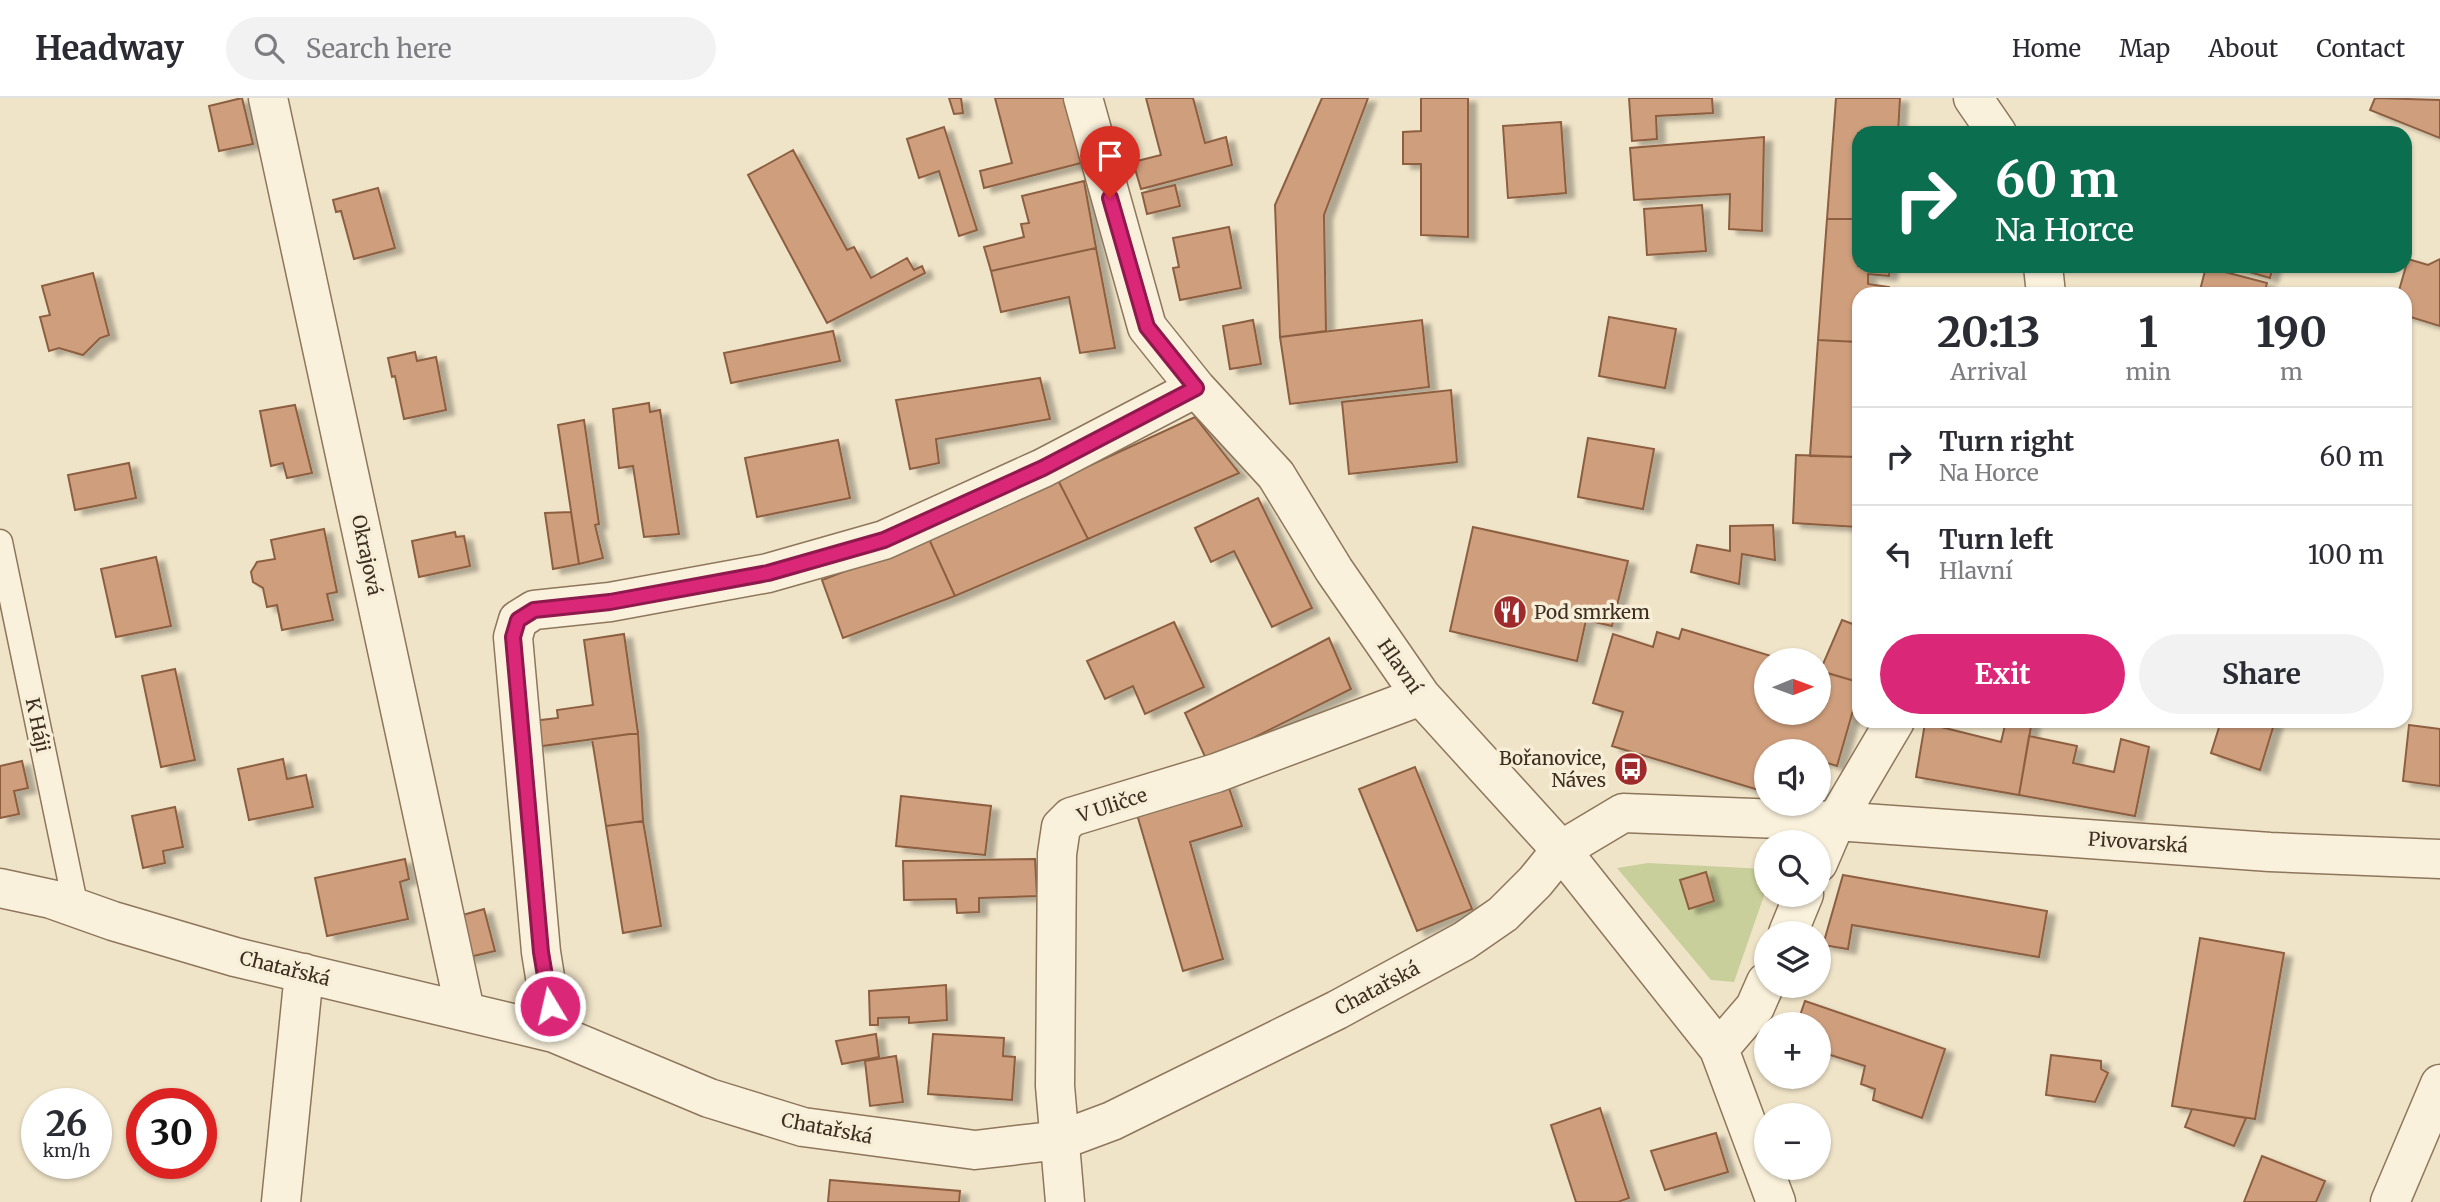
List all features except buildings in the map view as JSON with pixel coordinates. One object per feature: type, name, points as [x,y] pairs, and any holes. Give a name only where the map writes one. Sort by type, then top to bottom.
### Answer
[{"type":"street","name":"Okrajová","points":[[268,98],[466,1011]]},
{"type":"street","name":"Hlavní","points":[[1083,98],[1147,327],[1196,388],[1276,475],[1334,570],[1421,696],[1561,850],[1719,1049],[1776,1202]]},
{"type":"street","points":[[1973,98],[1992,126]]},
{"type":"street","points":[[554,1033],[541,952],[515,665],[513,637],[518,620],[534,610],[610,602],[768,573],[884,540],[1043,468],[1196,388]]},
{"type":"street","name":"V Uličce","points":[[1065,1202],[1055,1072],[1057,854],[1061,827],[1071,817],[1216,773],[1421,696]]},
{"type":"street","points":[[1831,833],[1891,728]]},
{"type":"street","name":"Pivovarská","points":[[1561,850],[1623,813],[1836,821],[2270,852],[2440,859]]},
{"type":"street","name":"Chatařská","points":[[0,888],[76,908],[235,957],[554,1033],[709,1098],[803,1127],[975,1150],[1061,1140],[1112,1121],[1299,1029],[1464,941],[1503,914],[1561,850]]},
{"type":"street","points":[[281,1202],[304,973]]},
{"type":"street","points":[[1719,1049],[1755,1007],[1759,998]]},
{"type":"street","points":[[2390,1202],[2440,1084]]},
{"type":"lane","name":"K Háji","points":[[0,542],[76,908]]},
{"type":"green space","points":[[1648,863],[1754,868],[1754,907],[1760,907],[1734,982],[1711,980],[1617,868]]},
{"type":"place","name":"Pod smrkem","points":[[1510,612]]},
{"type":"place","name":"Bořanovice, Náves","points":[[1631,769]]},
{"type":"route","points":[[550,1006],[541,952],[513,637],[518,620],[534,610],[610,602],[768,573],[884,540],[1043,468],[1196,388],[1147,327],[1110,198]]}]
